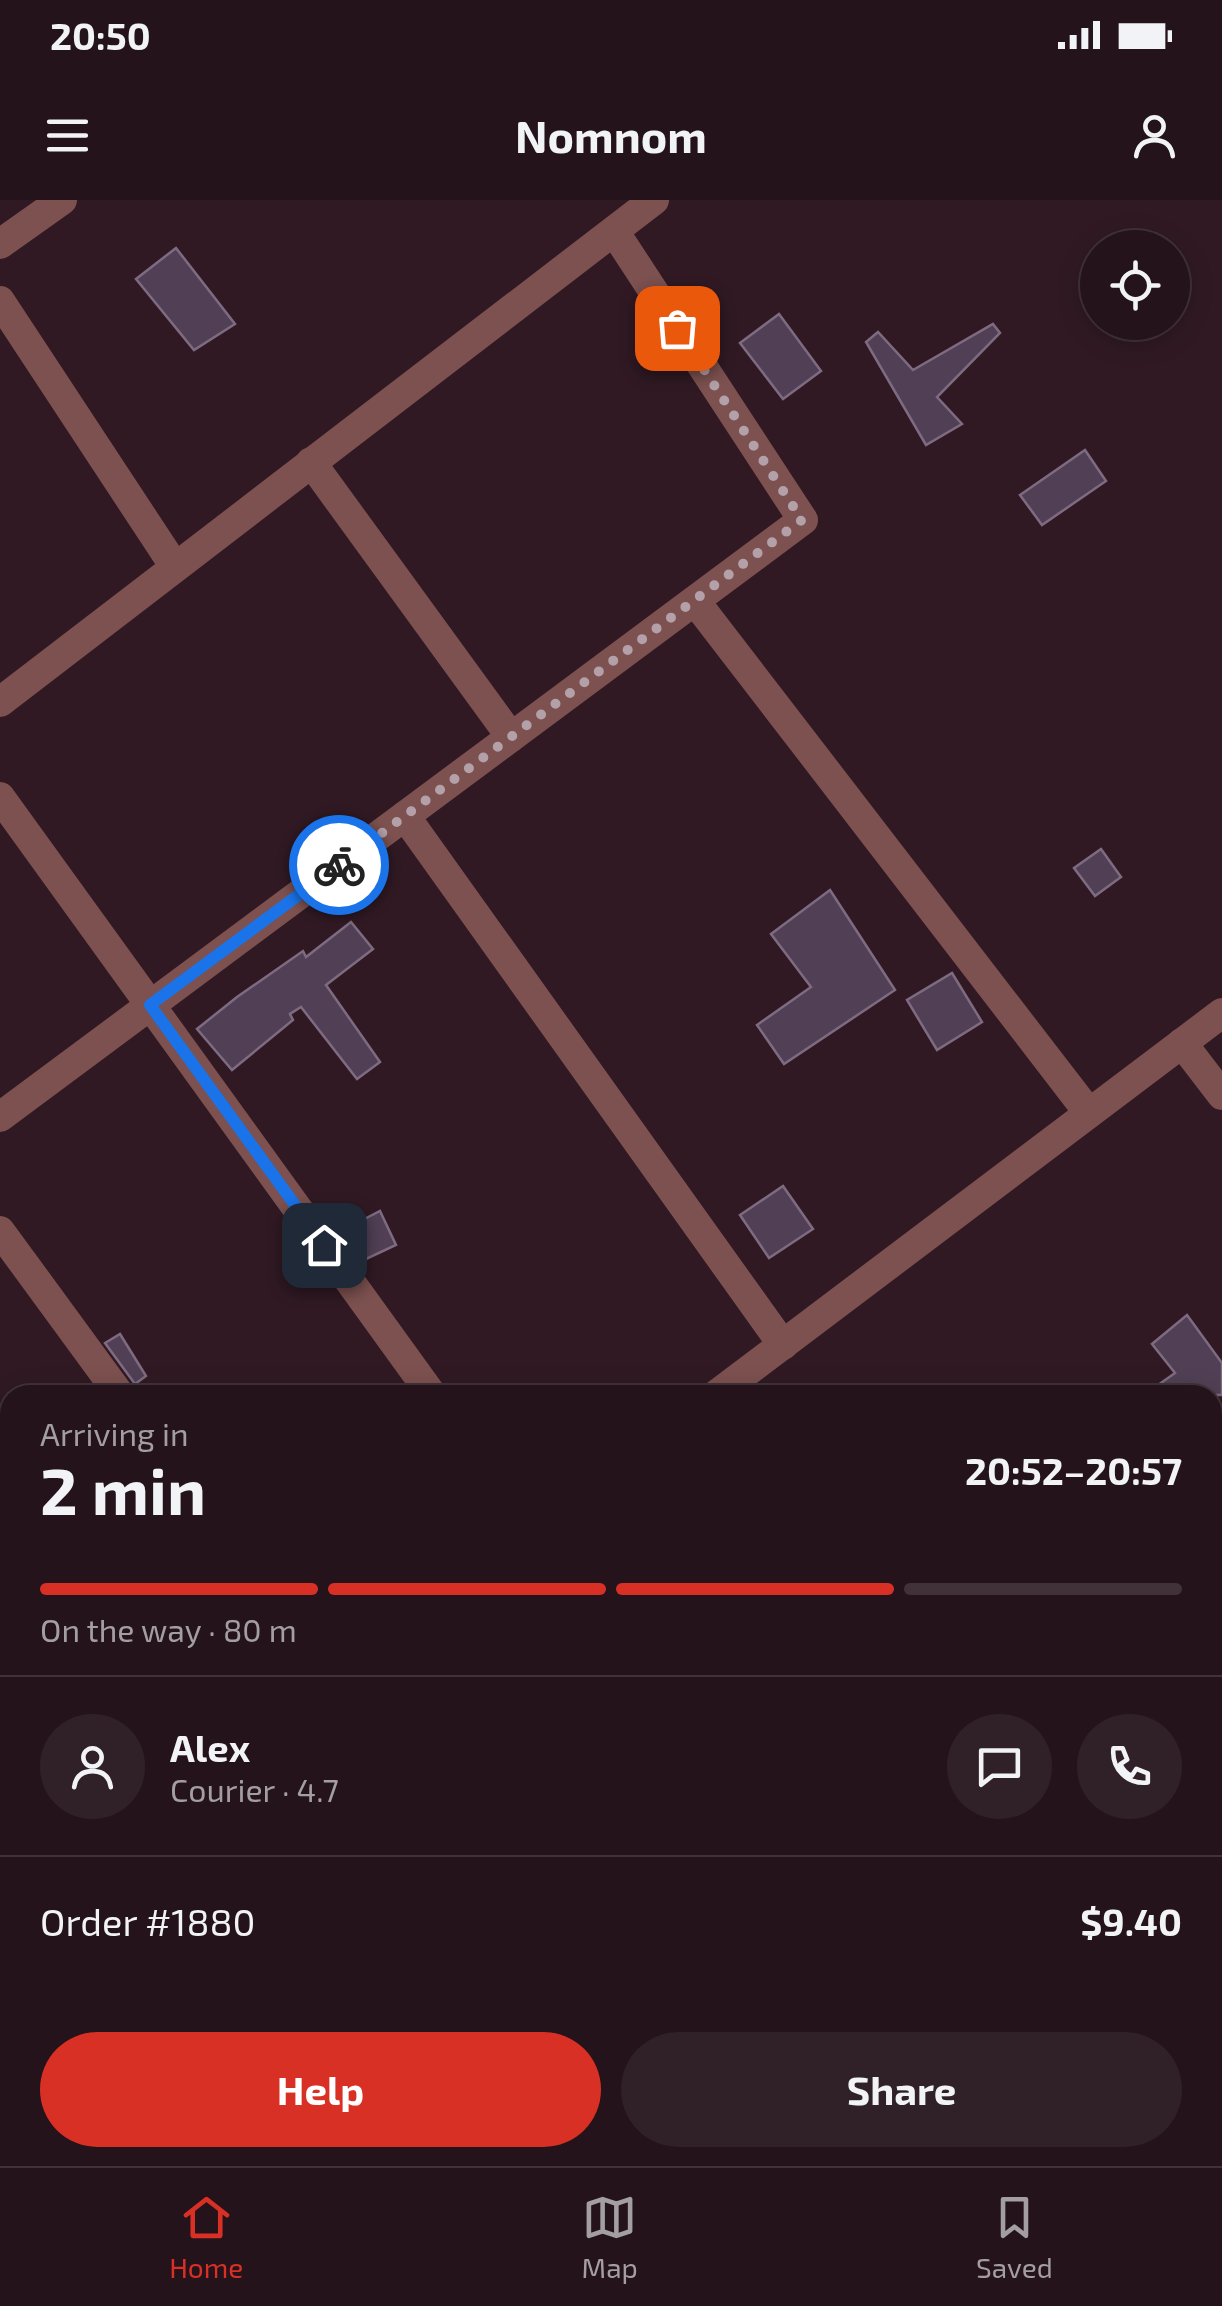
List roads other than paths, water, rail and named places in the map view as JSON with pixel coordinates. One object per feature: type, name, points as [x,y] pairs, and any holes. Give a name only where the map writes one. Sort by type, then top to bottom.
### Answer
[{"type":"street","points":[[0,244],[62,200]]},
{"type":"street","points":[[0,702],[654,200]]},
{"type":"street","points":[[0,1117],[802,520],[614,231]]},
{"type":"street","points":[[0,301],[175,567]]},
{"type":"street","points":[[311,462],[511,736]]},
{"type":"street","points":[[695,600],[1090,1113]]},
{"type":"street","points":[[0,797],[425,1385]]},
{"type":"street","points":[[406,816],[784,1344]]},
{"type":"street","points":[[729,1385],[1222,1013]]},
{"type":"street","points":[[1182,1043],[1222,1095]]},
{"type":"street","points":[[0,1232],[113,1385]]}]
